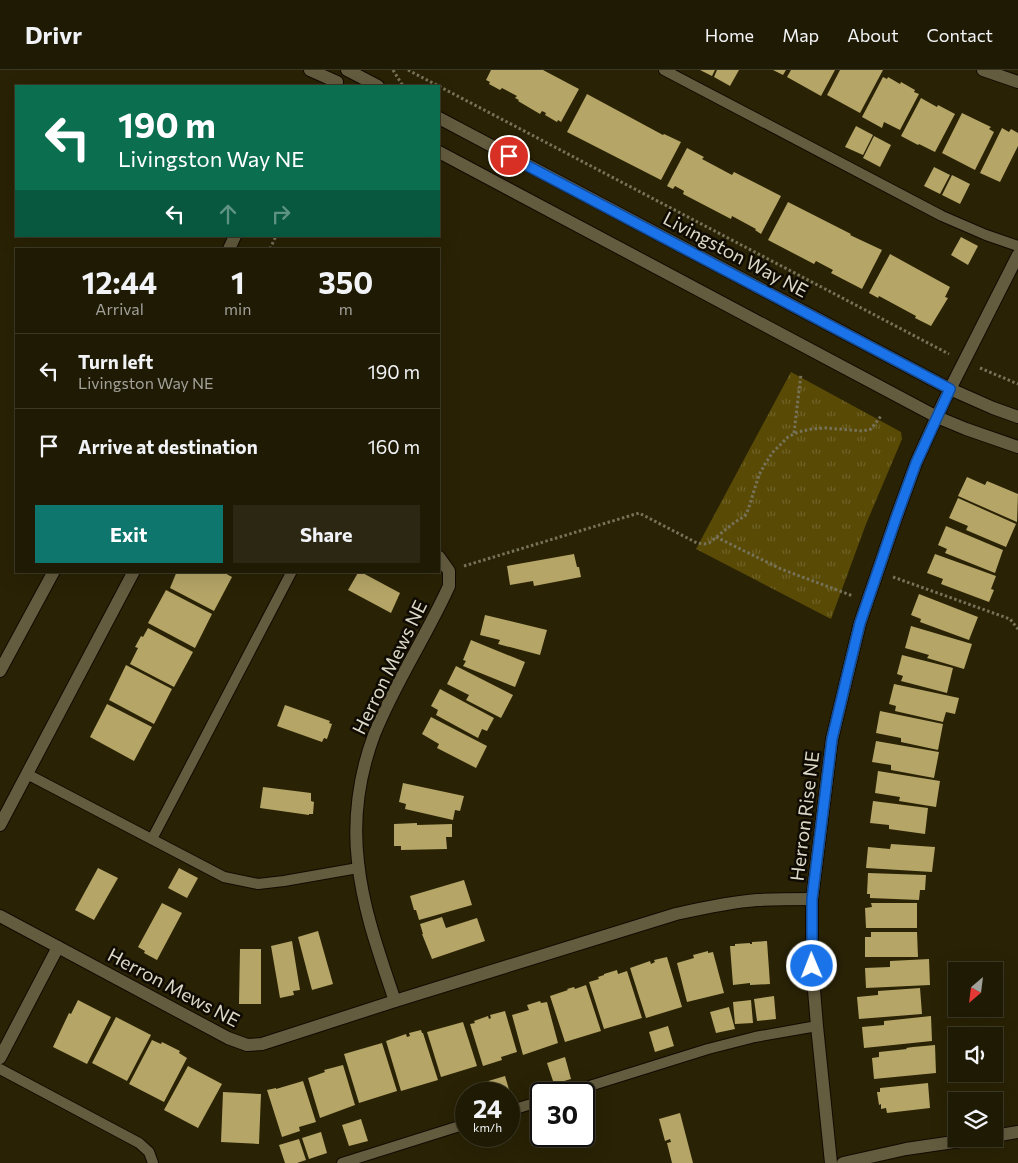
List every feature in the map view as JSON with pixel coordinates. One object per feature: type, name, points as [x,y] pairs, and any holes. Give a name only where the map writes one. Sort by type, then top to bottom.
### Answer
[{"type":"street","points":[[310,70],[336,84],[345,70],[376,85]]},
{"type":"street","points":[[983,70],[1018,82]]},
{"type":"street","name":"Livingston Way NE","points":[[440,119],[950,389],[1018,417]]},
{"type":"street","points":[[440,153],[937,417],[1018,447]]},
{"type":"street","name":"Herron Rise NE","points":[[831,1163],[812,966],[812,899],[832,739],[860,623],[916,463],[944,401],[1018,254]]},
{"type":"street","points":[[440,558],[449,571]]},
{"type":"street","name":"Herron Mews NE","points":[[395,1001],[373,934],[358,868],[356,832],[358,802],[364,770],[374,736],[446,593],[449,586],[449,571]]},
{"type":"street","points":[[0,671],[53,573]]},
{"type":"street","points":[[0,826],[133,573]]},
{"type":"street","name":"Herron Mews NE","points":[[0,916],[228,1038],[247,1045],[262,1044],[676,914],[731,903],[758,900],[812,899]]},
{"type":"street","points":[[0,1058],[58,947]]},
{"type":"street","points":[[1003,1134],[1018,1132]]},
{"type":"street","points":[[843,1163],[906,1149],[948,1143]]},
{"type":"lane","points":[[664,70],[942,216],[986,235],[1018,246]]},
{"type":"lane","points":[[152,839],[291,573]]},
{"type":"lane","points":[[27,774],[224,877],[258,884],[284,882],[358,868]]},
{"type":"lane","points":[[595,1084],[708,1048],[755,1036],[817,1026]]},
{"type":"lane","points":[[0,1069],[139,1143],[149,1152],[153,1163]]},
{"type":"lane","points":[[342,1163],[455,1127]]},
{"type":"path","points":[[393,70],[402,85]]},
{"type":"path","points":[[408,70],[436,85]]},
{"type":"path","points":[[440,87],[943,352],[1018,384]]},
{"type":"path","points":[[794,434],[801,374]]},
{"type":"path","points":[[449,571],[639,513],[697,543],[708,543],[745,516],[759,475],[781,442],[794,434],[812,429],[826,428],[863,431],[871,429],[881,416]]},
{"type":"path","points":[[716,537],[781,569],[867,601]]},
{"type":"path","points":[[877,571],[1010,619],[1018,628]]},
{"type":"green space","points":[[791,372],[901,432],[902,439],[866,524],[831,619],[696,549]]},
{"type":"building","points":[[491,70],[543,70],[579,89],[561,122],[558,120],[557,122],[545,115],[546,113],[542,111],[540,114],[518,101],[515,98],[517,96],[489,84],[490,82],[486,80]]},
{"type":"building","points":[[700,70],[715,70],[712,76]]},
{"type":"building","points":[[717,70],[739,70],[730,86],[714,77]]},
{"type":"building","points":[[773,70],[786,70],[783,75]]},
{"type":"building","points":[[791,70],[835,70],[821,96],[787,77]]},
{"type":"building","points":[[840,70],[883,70],[860,113],[827,95]]},
{"type":"building","points":[[883,77],[887,79],[888,77],[900,84],[901,82],[919,94],[900,130],[884,122],[882,128],[862,117]]},
{"type":"building","points":[[587,94],[663,135],[681,142],[661,180],[567,132]]},
{"type":"building","points":[[921,98],[955,114],[935,152],[901,136]]},
{"type":"building","points":[[962,113],[991,127],[989,129],[994,132],[975,170],[942,153]]},
{"type":"building","points":[[856,126],[873,135],[863,155],[845,147]]},
{"type":"building","points":[[1002,128],[1009,132],[1011,129],[1018,133],[1018,146],[1000,182],[980,173]]},
{"type":"building","points":[[874,136],[891,145],[880,167],[863,158]]},
{"type":"building","points":[[687,148],[704,157],[702,159],[732,175],[734,172],[781,196],[761,234],[756,229],[732,216],[731,219],[683,194],[684,191],[675,186],[673,189],[667,186]]},
{"type":"building","points":[[934,167],[950,175],[940,194],[924,186]]},
{"type":"building","points":[[952,175],[970,184],[960,204],[942,195]]},
{"type":"building","points":[[788,202],[882,250],[862,289],[831,273],[833,270],[816,261],[814,264],[768,240]]},
{"type":"building","points":[[961,237],[978,246],[968,265],[951,255]]},
{"type":"building","points":[[890,254],[950,287],[945,297],[948,298],[931,326],[879,296],[878,298],[869,293]]},
{"type":"building","points":[[967,477],[985,485],[987,481],[1018,494],[1017,522],[958,496]]},
{"type":"building","points":[[958,498],[1016,524],[1006,547],[966,530],[968,526],[949,518]]},
{"type":"building","points":[[946,526],[1003,550],[995,573],[945,553],[947,549],[938,545]]},
{"type":"building","points":[[574,554],[581,577],[534,586],[533,581],[510,585],[507,566]]},
{"type":"building","points":[[935,554],[996,576],[991,589],[994,590],[989,602],[941,584],[943,579],[927,573]]},
{"type":"building","points":[[176,573],[225,573],[232,577],[214,611],[170,588]]},
{"type":"building","points":[[358,573],[363,573],[400,593],[391,613],[348,590]]},
{"type":"building","points":[[166,590],[212,614],[195,648],[148,623]]},
{"type":"building","points":[[919,594],[978,617],[969,640],[920,622],[921,619],[911,615]]},
{"type":"building","points":[[485,615],[547,630],[540,655],[498,644],[500,640],[480,635]]},
{"type":"building","points":[[911,626],[972,644],[964,669],[927,658],[929,655],[905,648]]},
{"type":"building","points":[[148,628],[193,652],[174,687],[130,664],[138,648],[135,647]]},
{"type":"building","points":[[471,640],[525,662],[515,687],[463,666],[466,661],[463,660]]},
{"type":"building","points":[[902,655],[953,668],[947,693],[901,681],[903,676],[897,674]]},
{"type":"building","points":[[126,665],[172,689],[154,724],[109,700]]},
{"type":"building","points":[[456,666],[513,695],[501,718],[466,700],[469,695],[447,684]]},
{"type":"building","points":[[894,684],[959,698],[955,714],[946,712],[943,722],[895,711],[896,706],[889,704]]},
{"type":"building","points":[[440,689],[494,718],[487,731],[482,729],[478,738],[436,715],[438,710],[431,706]]},
{"type":"building","points":[[107,704],[152,727],[134,761],[90,737]]},
{"type":"building","points":[[285,705],[330,721],[329,723],[332,724],[327,739],[324,738],[322,742],[277,726]]},
{"type":"building","points":[[880,711],[943,724],[938,750],[901,742],[901,738],[876,733]]},
{"type":"building","points":[[431,717],[487,746],[476,768],[437,748],[439,744],[422,734]]},
{"type":"building","points":[[876,741],[939,752],[934,778],[891,770],[891,765],[872,762]]},
{"type":"building","points":[[878,771],[940,781],[936,807],[899,801],[900,797],[875,793]]},
{"type":"building","points":[[403,783],[464,796],[460,811],[455,810],[453,820],[405,809],[406,804],[399,802]]},
{"type":"building","points":[[263,787],[311,793],[311,801],[314,802],[313,814],[260,808]]},
{"type":"building","points":[[873,801],[928,808],[925,834],[889,829],[889,825],[870,823]]},
{"type":"building","points":[[417,823],[417,825],[452,824],[452,837],[446,837],[447,849],[401,850],[401,846],[394,846],[394,824]]},
{"type":"building","points":[[891,844],[935,847],[932,872],[866,868],[868,847],[890,849]]},
{"type":"building","points":[[98,868],[118,878],[94,920],[75,910]]},
{"type":"building","points":[[179,868],[198,878],[187,898],[168,888]]},
{"type":"building","points":[[868,873],[926,875],[925,890],[920,890],[919,900],[870,898],[870,894],[867,894]]},
{"type":"building","points":[[464,880],[472,905],[419,920],[410,896]]},
{"type":"building","points":[[162,903],[182,913],[157,960],[144,953],[145,951],[138,947]]},
{"type":"building","points":[[871,903],[917,903],[917,928],[866,928],[865,908],[872,907]]},
{"type":"building","points":[[442,917],[446,928],[477,918],[485,941],[432,959],[420,924]]},
{"type":"building","points":[[318,931],[333,984],[312,990],[298,937]]},
{"type":"building","points":[[871,932],[917,932],[918,957],[865,957],[865,937],[871,937]]},
{"type":"building","points":[[292,941],[300,990],[293,991],[294,995],[280,998],[271,946]]},
{"type":"building","points":[[767,941],[770,984],[750,985],[750,983],[733,985],[730,946]]},
{"type":"building","points":[[240,949],[261,949],[261,1004],[239,1004]]},
{"type":"building","points":[[708,951],[708,953],[713,952],[724,993],[687,1002],[677,963],[694,958],[693,955]]},
{"type":"building","points":[[667,957],[682,1007],[646,1018],[630,968],[650,961],[651,964],[655,962],[654,960]]},
{"type":"building","points":[[929,959],[930,985],[866,988],[865,968],[890,967],[890,961]]},
{"type":"building","points":[[617,970],[618,974],[627,971],[642,1018],[604,1029],[589,982]]},
{"type":"building","points":[[586,985],[601,1031],[565,1042],[550,996],[567,989],[574,987],[575,989]]},
{"type":"building","points":[[920,988],[922,1014],[859,1019],[857,997],[878,995],[878,991]]},
{"type":"building","points":[[774,996],[776,1019],[757,1021],[754,999]]},
{"type":"building","points":[[78,1000],[111,1017],[87,1064],[53,1047],[69,1013],[71,1014]]},
{"type":"building","points":[[751,1000],[753,1023],[735,1024],[733,1002]]},
{"type":"building","points":[[540,1001],[541,1003],[547,1002],[558,1043],[523,1055],[512,1015],[529,1010],[527,1005]]},
{"type":"building","points":[[729,1007],[735,1029],[716,1033],[710,1012]]},
{"type":"building","points":[[505,1011],[517,1052],[501,1057],[502,1060],[483,1066],[470,1024],[488,1016],[489,1019],[491,1018],[490,1015]]},
{"type":"building","points":[[931,1016],[932,1041],[864,1048],[862,1027],[884,1025],[884,1021]]},
{"type":"building","points":[[116,1017],[151,1035],[127,1081],[92,1063]]},
{"type":"building","points":[[463,1022],[477,1066],[441,1077],[427,1032]]},
{"type":"building","points":[[668,1026],[674,1046],[655,1052],[649,1032]]},
{"type":"building","points":[[421,1030],[438,1080],[401,1091],[386,1041],[406,1034],[407,1037],[410,1036],[409,1033]]},
{"type":"building","points":[[152,1040],[161,1044],[162,1042],[180,1051],[179,1053],[187,1058],[164,1102],[129,1084]]},
{"type":"building","points":[[382,1043],[397,1091],[359,1103],[344,1054]]},
{"type":"building","points":[[935,1045],[936,1073],[874,1079],[872,1058],[879,1057],[879,1052]]},
{"type":"building","points":[[565,1057],[571,1079],[553,1082],[547,1063]]},
{"type":"building","points":[[343,1065],[355,1105],[320,1118],[308,1078],[325,1072],[324,1070]]},
{"type":"building","points":[[188,1066],[222,1084],[198,1128],[164,1110]]},
{"type":"building","points":[[505,1076],[507,1082],[485,1082]]},
{"type":"building","points":[[303,1081],[316,1122],[299,1127],[300,1131],[282,1137],[267,1090]]},
{"type":"building","points":[[928,1083],[930,1108],[887,1113],[886,1108],[881,1109],[881,1104],[879,1105],[877,1092],[880,1092],[880,1088]]},
{"type":"building","points":[[223,1092],[261,1094],[259,1144],[221,1142]]},
{"type":"building","points":[[680,1113],[693,1163],[672,1163],[667,1143],[671,1142],[670,1139],[665,1141],[659,1119]]},
{"type":"building","points":[[361,1119],[368,1141],[349,1146],[342,1125]]},
{"type":"building","points":[[321,1132],[327,1153],[309,1159],[302,1138]]},
{"type":"building","points":[[299,1139],[306,1160],[297,1163],[285,1163],[279,1145]]},
{"type":"route","points":[[509,156],[950,389],[916,463],[896,518],[860,623],[848,672],[832,739],[812,899],[812,966]]}]
